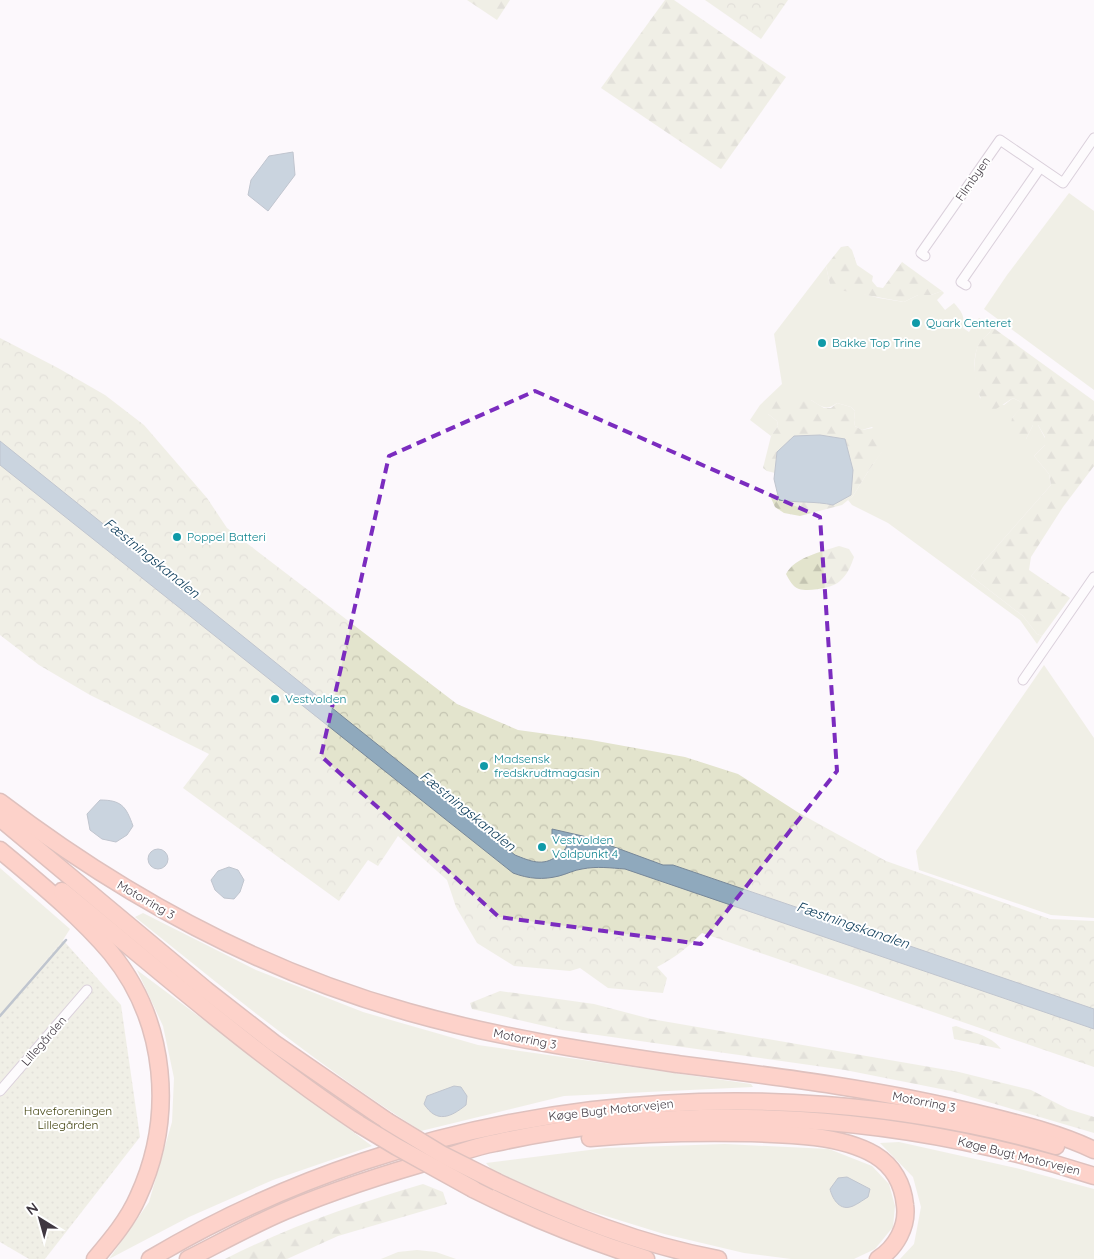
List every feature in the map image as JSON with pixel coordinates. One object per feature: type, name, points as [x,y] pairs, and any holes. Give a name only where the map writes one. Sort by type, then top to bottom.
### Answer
[{"type":"highway","name":"Motorring 3","points":[[0,802],[74,855],[158,908],[265,960],[315,981],[366,999],[461,1026],[537,1042],[871,1091],[956,1108],[1047,1132],[1079,1142],[1094,1150]]},
{"type":"highway","points":[[0,818],[198,983],[274,1043],[387,1121],[443,1155],[497,1182],[598,1225],[660,1245],[718,1259]]},
{"type":"highway","points":[[0,840],[256,1050],[359,1124],[473,1189],[548,1224],[646,1259]]},
{"type":"highway","points":[[0,850],[62,904],[111,954],[136,993],[154,1040],[159,1069],[161,1101],[160,1127],[156,1148],[137,1199],[124,1221],[95,1259]]},
{"type":"highway","name":"Køge Bugt Motorvejen","points":[[150,1259],[224,1219],[269,1198],[313,1180],[399,1150],[513,1122],[551,1115],[622,1107],[733,1101],[813,1104],[879,1110],[958,1123],[1094,1156]]},
{"type":"highway","name":"Køge Bugt Motorvejen","points":[[188,1259],[284,1212],[371,1179],[470,1150],[525,1137],[622,1123],[738,1118],[812,1120],[876,1127],[965,1141],[1017,1153],[1094,1176]]},
{"type":"highway","points":[[470,1150],[496,1150],[565,1140],[706,1132],[805,1136],[860,1148],[886,1164],[897,1177],[904,1194],[906,1209],[904,1224],[891,1248],[878,1259]]},
{"type":"street","name":"Filmbyen","points":[[925,256],[921,253],[1000,140],[1063,183],[1094,138]]},
{"type":"street","points":[[966,285],[961,282],[1040,168]]},
{"type":"street","points":[[1023,680],[1094,577]]},
{"type":"street","name":"Lillegården","points":[[0,1091],[87,990]]},
{"type":"highlighted area","points":[[535,391],[820,517],[837,771],[701,944],[499,917],[321,756],[389,456]]},
{"type":"green space","points":[[467,0],[510,0],[497,20]]},
{"type":"green space","points":[[665,0],[674,0],[786,77],[721,169],[601,88]]},
{"type":"green space","points":[[705,0],[788,0],[761,39]]},
{"type":"green space","points":[[1069,193],[1094,211],[1094,390],[984,309],[1007,275]]},
{"type":"green space","points":[[848,246],[852,250],[857,265],[873,276],[872,281],[877,287],[883,288],[902,262],[942,291],[931,295],[918,295],[904,302],[839,290],[830,285],[826,266],[841,247]]},
{"type":"green space","points":[[826,266],[830,285],[879,298],[904,302],[918,295],[931,295],[942,291],[944,293],[937,300],[945,310],[954,303],[962,314],[964,320],[963,328],[969,332],[979,318],[992,327],[979,343],[976,352],[975,372],[980,398],[1004,405],[1013,398],[1019,401],[1023,406],[1012,418],[1026,439],[1033,425],[1038,425],[1045,438],[1045,445],[1034,456],[1049,474],[1051,485],[971,576],[1023,616],[1037,634],[1042,636],[1037,644],[1020,620],[888,523],[852,505],[848,500],[853,496],[887,444],[872,427],[862,430],[855,426],[855,411],[851,407],[837,403],[830,407],[824,407],[811,400],[768,414],[777,421],[778,426],[771,436],[750,420],[760,405],[782,384],[774,334]]},
{"type":"green space","points":[[992,327],[1094,401],[1094,466],[1063,507],[1031,557],[1029,570],[1070,598],[1042,636],[1037,634],[1023,616],[971,576],[1051,485],[1049,474],[1034,456],[1045,445],[1045,437],[1038,425],[1033,425],[1026,439],[1022,440],[1011,424],[1012,418],[1022,406],[1019,401],[1013,398],[993,411],[987,407],[978,391],[975,372],[976,353],[979,343]]},
{"type":"green space","name":"Vestvolden","points":[[0,338],[105,395],[144,425],[207,498],[227,528],[457,704],[518,730],[591,740],[685,757],[738,774],[799,813],[886,861],[1050,919],[1094,921],[1094,1067],[702,933],[681,952],[657,967],[667,978],[663,993],[608,988],[580,968],[570,971],[514,966],[477,943],[456,907],[447,880],[398,836],[378,866],[368,860],[339,901],[183,788],[209,754],[90,695],[39,665],[0,635]]},
{"type":"green space","points":[[777,396],[811,400],[824,408],[831,408],[837,403],[851,407],[855,411],[855,426],[862,430],[878,427],[888,444],[853,496],[842,505],[800,516],[784,513],[775,507],[771,498],[773,494],[778,494],[779,500],[833,505],[777,452],[775,473],[763,468],[771,436],[778,426],[777,421],[768,414],[768,405]]},
{"type":"green space","points":[[839,546],[849,549],[854,557],[845,576],[840,581],[821,589],[809,590],[799,589],[791,583],[786,574],[796,563],[809,556]]},
{"type":"green space","points":[[1044,665],[1094,738],[1094,918],[1051,915],[919,870],[916,851]]},
{"type":"green space","points":[[0,868],[70,929],[63,940],[0,1015]]},
{"type":"green space","points":[[143,913],[256,970],[363,1012],[478,1045],[751,1084],[753,1087],[564,1096],[421,1131],[347,1081],[240,1001],[135,917]]},
{"type":"green space","name":"Haveforeningen Lillegården","points":[[63,940],[121,1005],[140,1137],[45,1259],[29,1259],[0,1242],[0,1015]]},
{"type":"green space","points":[[137,970],[372,1146],[273,1180],[189,1217],[109,1259],[149,1202],[172,1122],[174,1078],[163,1026]]},
{"type":"green space","points":[[500,991],[594,1004],[651,1019],[959,1072],[1031,1090],[1068,1109],[1094,1117],[1094,1133],[951,1091],[845,1070],[562,1030],[472,1009],[470,1003]]},
{"type":"green space","points":[[956,1026],[992,1040],[1001,1049],[954,1039],[952,1027]]},
{"type":"green space","points":[[899,1142],[1020,1169],[1094,1189],[1094,1259],[900,1259],[914,1244],[921,1207],[913,1177],[880,1143]]},
{"type":"green space","points":[[725,1144],[829,1149],[872,1166],[889,1184],[895,1206],[893,1227],[875,1249],[854,1259],[791,1259],[744,1253],[664,1234],[567,1204],[492,1170],[486,1163],[605,1148]]},
{"type":"green space","points":[[423,1184],[443,1192],[447,1204],[338,1236],[287,1259],[225,1259],[322,1217]]},
{"type":"green space","points":[[417,1250],[436,1252],[456,1259],[381,1259],[398,1252]]},
{"type":"water","points":[[293,152],[295,175],[268,211],[248,195],[251,180],[269,156]]},
{"type":"water","points":[[820,435],[845,439],[853,470],[851,495],[833,505],[779,500],[774,479],[777,452],[794,436]]},
{"type":"water","points":[[0,441],[515,855],[536,862],[547,861],[557,856],[567,845],[552,839],[552,829],[587,837],[663,865],[673,865],[1094,1009],[1094,1029],[625,869],[588,868],[547,878],[530,878],[513,873],[0,465]]},
{"type":"water","points":[[100,800],[113,801],[122,806],[133,826],[127,835],[116,842],[102,839],[90,830],[87,814]]},
{"type":"water","points":[[154,849],[162,849],[168,855],[168,863],[162,869],[154,869],[148,863],[148,855]]},
{"type":"water","points":[[229,867],[238,870],[244,880],[240,892],[234,899],[224,898],[215,890],[211,880],[218,871]]},
{"type":"water","points":[[454,1086],[461,1087],[467,1096],[466,1105],[455,1113],[439,1116],[429,1110],[424,1104],[427,1096]]},
{"type":"water","points":[[847,1177],[870,1189],[868,1197],[850,1207],[843,1207],[832,1196],[830,1189],[838,1178]]},
{"type":"waterway","points":[[0,1016],[66,940]]},
{"type":"place","name":"Quark Centeret","points":[[916,323]]},
{"type":"place","name":"Bakke Top Trine","points":[[822,343]]},
{"type":"place","name":"Poppel Batteri","points":[[177,537]]},
{"type":"place","name":"Vestvolden","points":[[275,699]]},
{"type":"place","name":"Madsensk fredskrudtmagasin","points":[[484,766]]},
{"type":"place","name":"Vestvolden Voldpunkt 4","points":[[542,847]]},
{"type":"water label","name":"Fæstningskanalen","points":[[152,558]]},
{"type":"water label","name":"Fæstningskanalen","points":[[468,811]]},
{"type":"water label","name":"Fæstningskanalen","points":[[853,925]]}]
